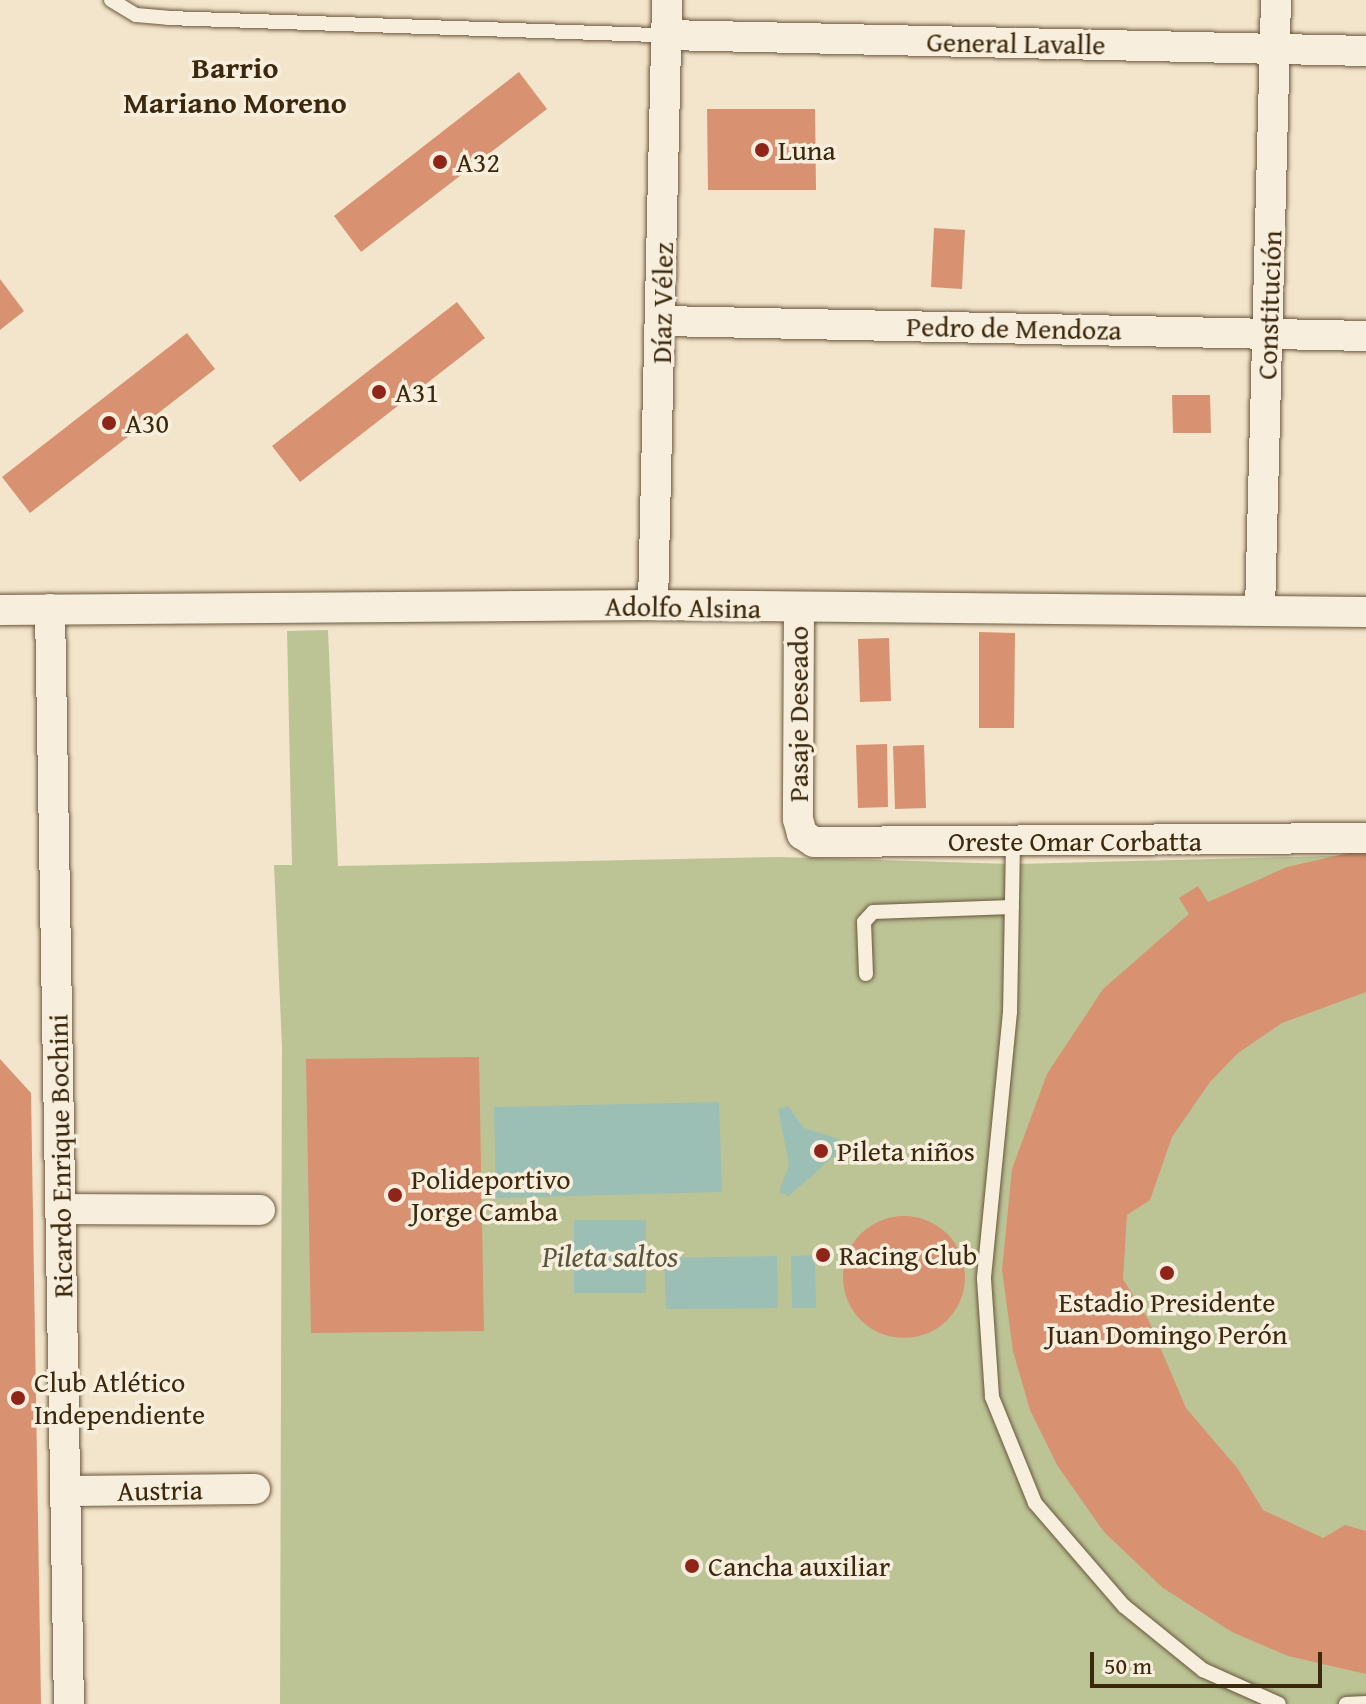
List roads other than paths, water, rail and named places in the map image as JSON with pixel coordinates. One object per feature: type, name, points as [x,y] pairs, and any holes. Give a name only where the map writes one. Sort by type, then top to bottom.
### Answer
[{"type":"street","name":"Díaz Vélez","points":[[653,605],[663,321],[667,0]]},
{"type":"street","name":"Constitución","points":[[1260,610],[1276,0]]},
{"type":"street","name":"General Lavalle","points":[[667,35],[1366,51]]},
{"type":"street","name":"Pedro de Mendoza","points":[[663,321],[1366,336]]},
{"type":"street","name":"Adolfo Alsina","points":[[0,610],[653,605],[799,609],[1366,612]]},
{"type":"street","name":"Ricardo Enrique Bochini","points":[[50,609],[69,1704]]},
{"type":"street","name":"Pasaje Deseado","points":[[798,819],[799,609]]},
{"type":"street","name":"Oreste Omar Corbatta","points":[[798,819],[802,834],[814,842],[1013,843],[1366,838]]},
{"type":"street","points":[[62,1209],[260,1210]]},
{"type":"street","name":"Austria","points":[[65,1491],[255,1489]]},
{"type":"lane","points":[[111,0],[136,15],[168,18],[667,35]]},
{"type":"lane","points":[[1013,843],[1010,1012],[984,1279],[992,1397],[1035,1503],[1124,1606],[1203,1670],[1279,1704]]},
{"type":"lane","points":[[866,974],[864,922],[873,912],[1012,907]]},
{"type":"lane","points":[[1346,1704],[1366,1703]]},
{"type":"water","points":[[719,1102],[722,1192],[496,1198],[494,1107]]},
{"type":"water","name":"Pileta niños","points":[[788,1106],[804,1128],[857,1145],[856,1156],[832,1158],[789,1196],[779,1192],[789,1165],[778,1109]]},
{"type":"water","name":"Pileta saltos","points":[[574,1220],[646,1220],[646,1293],[574,1293]]},
{"type":"water","points":[[815,1255],[816,1308],[792,1308],[791,1256]]},
{"type":"water","points":[[777,1256],[778,1308],[666,1309],[664,1258]]},
{"type":"place","name":"Luna","points":[[762,150]]},
{"type":"place","name":"A32","points":[[440,162]]},
{"type":"place","name":"A31","points":[[379,392]]},
{"type":"place","name":"A30","points":[[109,423]]},
{"type":"place","name":"Pileta niños","points":[[821,1151]]},
{"type":"place","name":"Polideportivo Jorge Camba","points":[[395,1195]]},
{"type":"place","name":"Racing Club","points":[[823,1255]]},
{"type":"place","name":"Estadio Presidente Juan Domingo Perón","points":[[1167,1273]]},
{"type":"place","name":"Club Atlético Independiente","points":[[18,1398]]},
{"type":"place","name":"Cancha auxiliar","points":[[692,1566]]},
{"type":"district","name":"Barrio Mariano Moreno","points":[[235,84]]}]
